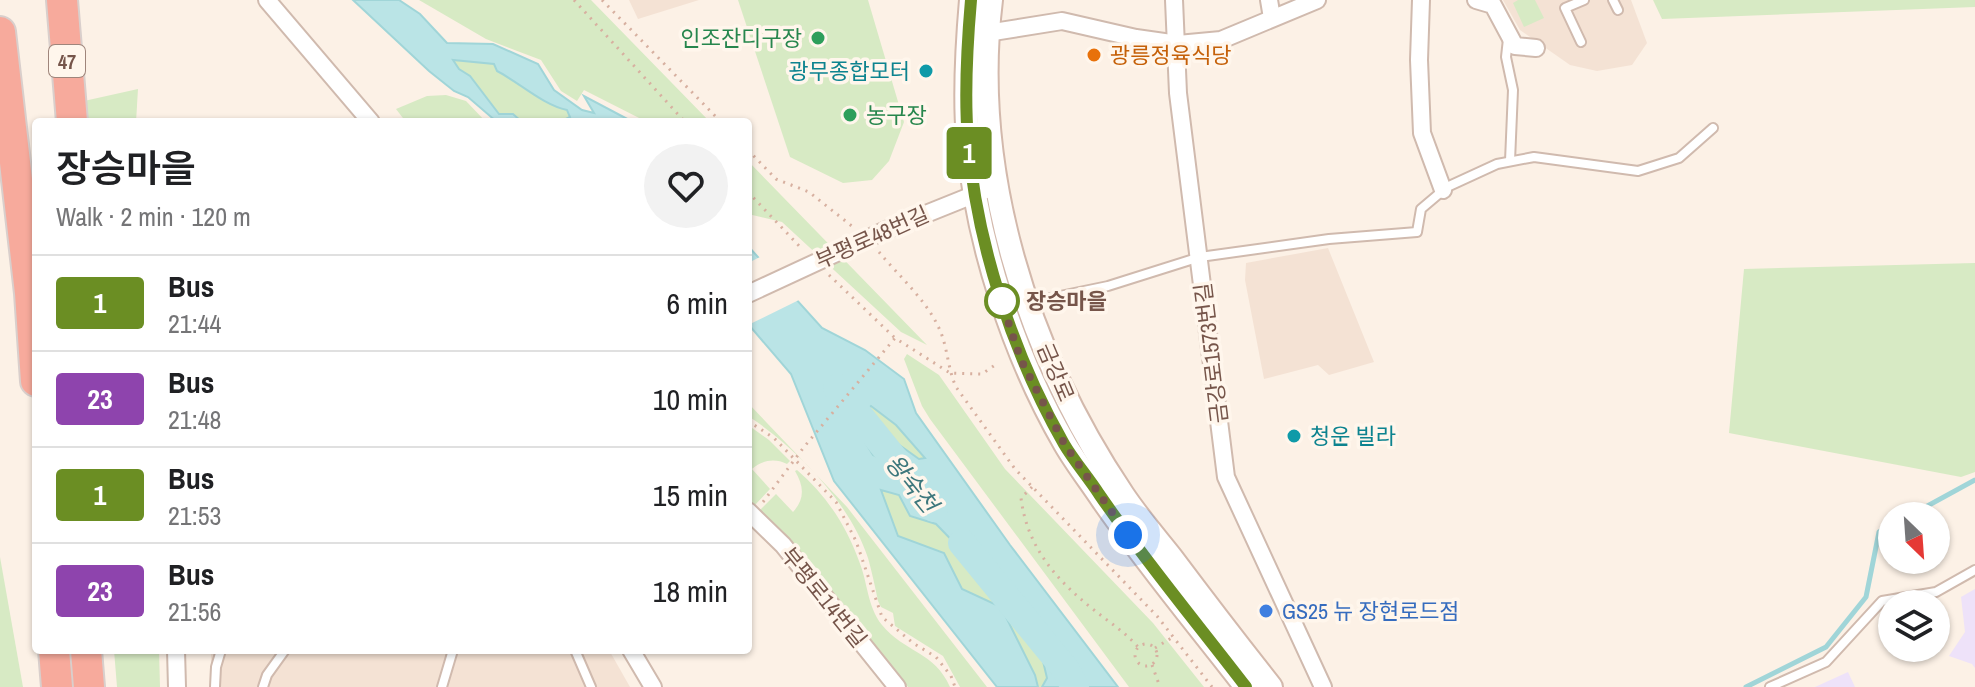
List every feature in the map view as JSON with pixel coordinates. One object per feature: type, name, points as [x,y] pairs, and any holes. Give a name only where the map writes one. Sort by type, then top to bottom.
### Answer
[{"type":"highway","name":"47","points":[[62,0],[72,118]]},
{"type":"highway","points":[[0,32],[32,322]]},
{"type":"highway","points":[[54,654],[57,687]]},
{"type":"highway","points":[[86,654],[89,687]]},
{"type":"main road","name":"금강로","points":[[971,0],[966,85],[967,137],[975,193],[998,292],[1021,360],[1065,445],[1128,535],[1246,687]]},
{"type":"main road","name":"금강로","points":[[991,0],[986,91],[990,140],[1026,303],[1071,409],[1123,495],[1271,687]]},
{"type":"street","points":[[267,0],[368,118]]},
{"type":"street","name":"금강로1573번길","points":[[1174,0],[1178,93],[1226,477],[1323,687]]},
{"type":"street","points":[[1269,0],[1272,18]]},
{"type":"street","points":[[987,33],[1062,21],[1178,44],[1221,40],[1317,0]]},
{"type":"street","points":[[1421,0],[1419,60],[1422,133],[1443,190]]},
{"type":"street","points":[[1476,0],[1493,5],[1515,46],[1536,48]]},
{"type":"street","name":"부평로48번길","points":[[752,292],[886,230],[998,185]]},
{"type":"street","name":"부평로14번길","points":[[752,515],[783,545],[897,687]]},
{"type":"street","points":[[176,654],[177,687]]},
{"type":"street","points":[[633,654],[653,687]]},
{"type":"lane","points":[[1581,42],[1565,8],[1584,0]]},
{"type":"lane","points":[[1613,0],[1618,10]]},
{"type":"lane","points":[[1508,33],[1506,57],[1513,90],[1510,161]]},
{"type":"lane","points":[[1026,303],[1108,286],[1200,257],[1329,239],[1417,232],[1421,209],[1443,190],[1497,164],[1534,157],[1638,171],[1679,158],[1713,128]]},
{"type":"lane","points":[[1770,687],[1826,662],[1882,601],[1936,592],[1975,570]]},
{"type":"lane","points":[[215,687],[220,654]]},
{"type":"lane","points":[[263,687],[267,675],[282,654]]},
{"type":"lane","points":[[442,687],[452,654]]},
{"type":"lane","points":[[577,654],[591,687]]},
{"type":"path","points":[[574,0],[681,118]]},
{"type":"path","points":[[602,0],[717,118]]},
{"type":"path","points":[[752,154],[776,179],[809,192],[859,232]]},
{"type":"path","points":[[869,243],[922,302],[938,325],[947,351],[950,373],[984,428],[1032,487],[1157,616],[1212,687]]},
{"type":"path","points":[[772,492],[804,447],[895,338],[950,373],[982,374],[998,363]]},
{"type":"path","points":[[752,424],[774,438],[836,502],[856,541],[882,617],[913,643],[936,657],[951,676],[955,687]]},
{"type":"path","points":[[1032,487],[1021,498],[1023,514],[1046,565],[1058,579],[1138,647]]},
{"type":"path","points":[[1155,648],[1173,637]]},
{"type":"path","points":[[1149,643],[1155,648],[1158,657],[1152,665],[1144,666],[1136,660],[1138,647],[1149,643]]},
{"type":"path","points":[[1152,665],[1160,687]]},
{"type":"shaded area","points":[[629,0],[699,0],[638,19]]},
{"type":"shaded area","points":[[1503,0],[1631,0],[1647,43],[1632,65],[1597,71],[1570,65],[1520,30]]},
{"type":"shaded area","points":[[1328,248],[1374,362],[1329,375],[1318,365],[1264,379],[1245,280],[1246,263]]},
{"type":"shaded area","points":[[1975,589],[1975,668],[1950,656],[1965,632],[1961,597]]},
{"type":"shaded area","points":[[211,654],[611,654],[630,687],[211,687]]},
{"type":"shaded area","points":[[1848,672],[1855,687],[1815,687]]},
{"type":"green space","points":[[419,0],[591,0],[706,118],[639,118],[584,90],[577,101],[561,91],[541,60],[486,39]]},
{"type":"green space","points":[[738,0],[868,0],[904,122],[889,161],[872,180],[843,183],[790,157]]},
{"type":"green space","points":[[1535,0],[1544,18],[1524,27],[1513,3]]},
{"type":"green space","points":[[1653,0],[1975,0],[1975,7],[1662,19]]},
{"type":"green space","points":[[452,59],[494,64],[497,71],[540,99],[567,110],[571,116],[518,118],[513,114],[499,115],[470,76],[459,69]]},
{"type":"green space","points":[[138,89],[136,118],[85,118],[84,101]]},
{"type":"green space","points":[[446,95],[466,101],[482,118],[403,118],[396,109],[427,96]]},
{"type":"green space","points":[[752,165],[927,345],[901,332],[782,222],[752,215]]},
{"type":"green space","points":[[1975,263],[1975,472],[1961,477],[1729,433],[1744,269]]},
{"type":"green space","points":[[907,354],[939,375],[1005,469],[1153,623],[1204,687],[1129,687],[930,419],[904,359]]},
{"type":"green space","points":[[871,406],[896,425],[926,459],[920,459],[901,446],[930,490],[873,455],[853,422]]},
{"type":"green space","points":[[752,407],[802,460],[784,444],[752,419]]},
{"type":"green space","points":[[752,428],[790,461],[787,464],[769,461],[752,469]]},
{"type":"green space","points":[[803,461],[847,507],[987,687],[960,687],[943,656],[895,626],[893,613],[881,607],[878,601],[860,537],[835,497]]},
{"type":"green space","points":[[752,469],[770,489],[754,506],[759,511],[776,494],[793,512],[802,492],[797,470],[826,500],[854,548],[873,610],[882,625],[936,666],[950,687],[908,687],[752,509]]},
{"type":"green space","points":[[880,490],[899,495],[910,516],[936,524],[971,560],[1010,589],[1034,623],[1047,678],[1042,687],[1038,687],[1001,607],[962,589],[944,553],[897,536]]},
{"type":"green space","points":[[0,557],[23,687],[0,687]]},
{"type":"green space","points":[[114,654],[159,654],[160,687],[117,687]]},
{"type":"water","points":[[353,0],[399,0],[420,14],[447,43],[493,44],[538,64],[554,90],[582,110],[594,113],[584,96],[625,118],[568,118],[567,110],[549,103],[497,71],[494,64],[453,60],[459,69],[470,76],[499,114],[513,114],[518,118],[492,118],[429,71]]},
{"type":"water","points":[[752,250],[822,328],[865,350],[904,379],[916,413],[1010,545],[1118,687],[1042,687],[1047,678],[1034,623],[1010,589],[971,560],[936,524],[910,516],[899,495],[881,490],[898,536],[944,553],[962,589],[1001,607],[1038,687],[997,687],[834,481],[791,374],[752,329]],"holes":[[[871,406],[896,425],[925,458],[919,459],[898,444],[929,489],[924,489],[893,465],[873,455],[853,422]]]},
{"type":"pier","points":[[762,256],[801,299],[752,323],[752,261]]},
{"type":"waterway","name":"왕숙천","points":[[837,388],[934,508]]},
{"type":"waterway","points":[[1935,502],[1975,480]]},
{"type":"waterway","points":[[1746,687],[1826,647],[1866,597],[1878,537]]},
{"type":"waterway","name":"왕숙천","points":[[962,543],[1066,670],[1075,687]]},
{"type":"bus line","name":"1","points":[[971,0],[966,85],[967,137],[975,193],[998,292],[1021,360],[1065,445],[1128,535],[1246,687]]},
{"type":"place","name":"인조잔디구장","points":[[818,38]]},
{"type":"place","name":"광릉정육식당","points":[[1094,55]]},
{"type":"place","name":"광무종합모터","points":[[926,71]]},
{"type":"place","name":"농구장","points":[[850,115]]},
{"type":"place","name":"장승마을","points":[[1002,301]]},
{"type":"place","name":"청운 빌라","points":[[1294,436]]},
{"type":"place","name":"GS25 뉴 장현로드점","points":[[1266,611]]},
{"type":"route","points":[[1002,301],[998,292],[1021,360],[1065,445],[1128,535]]}]
